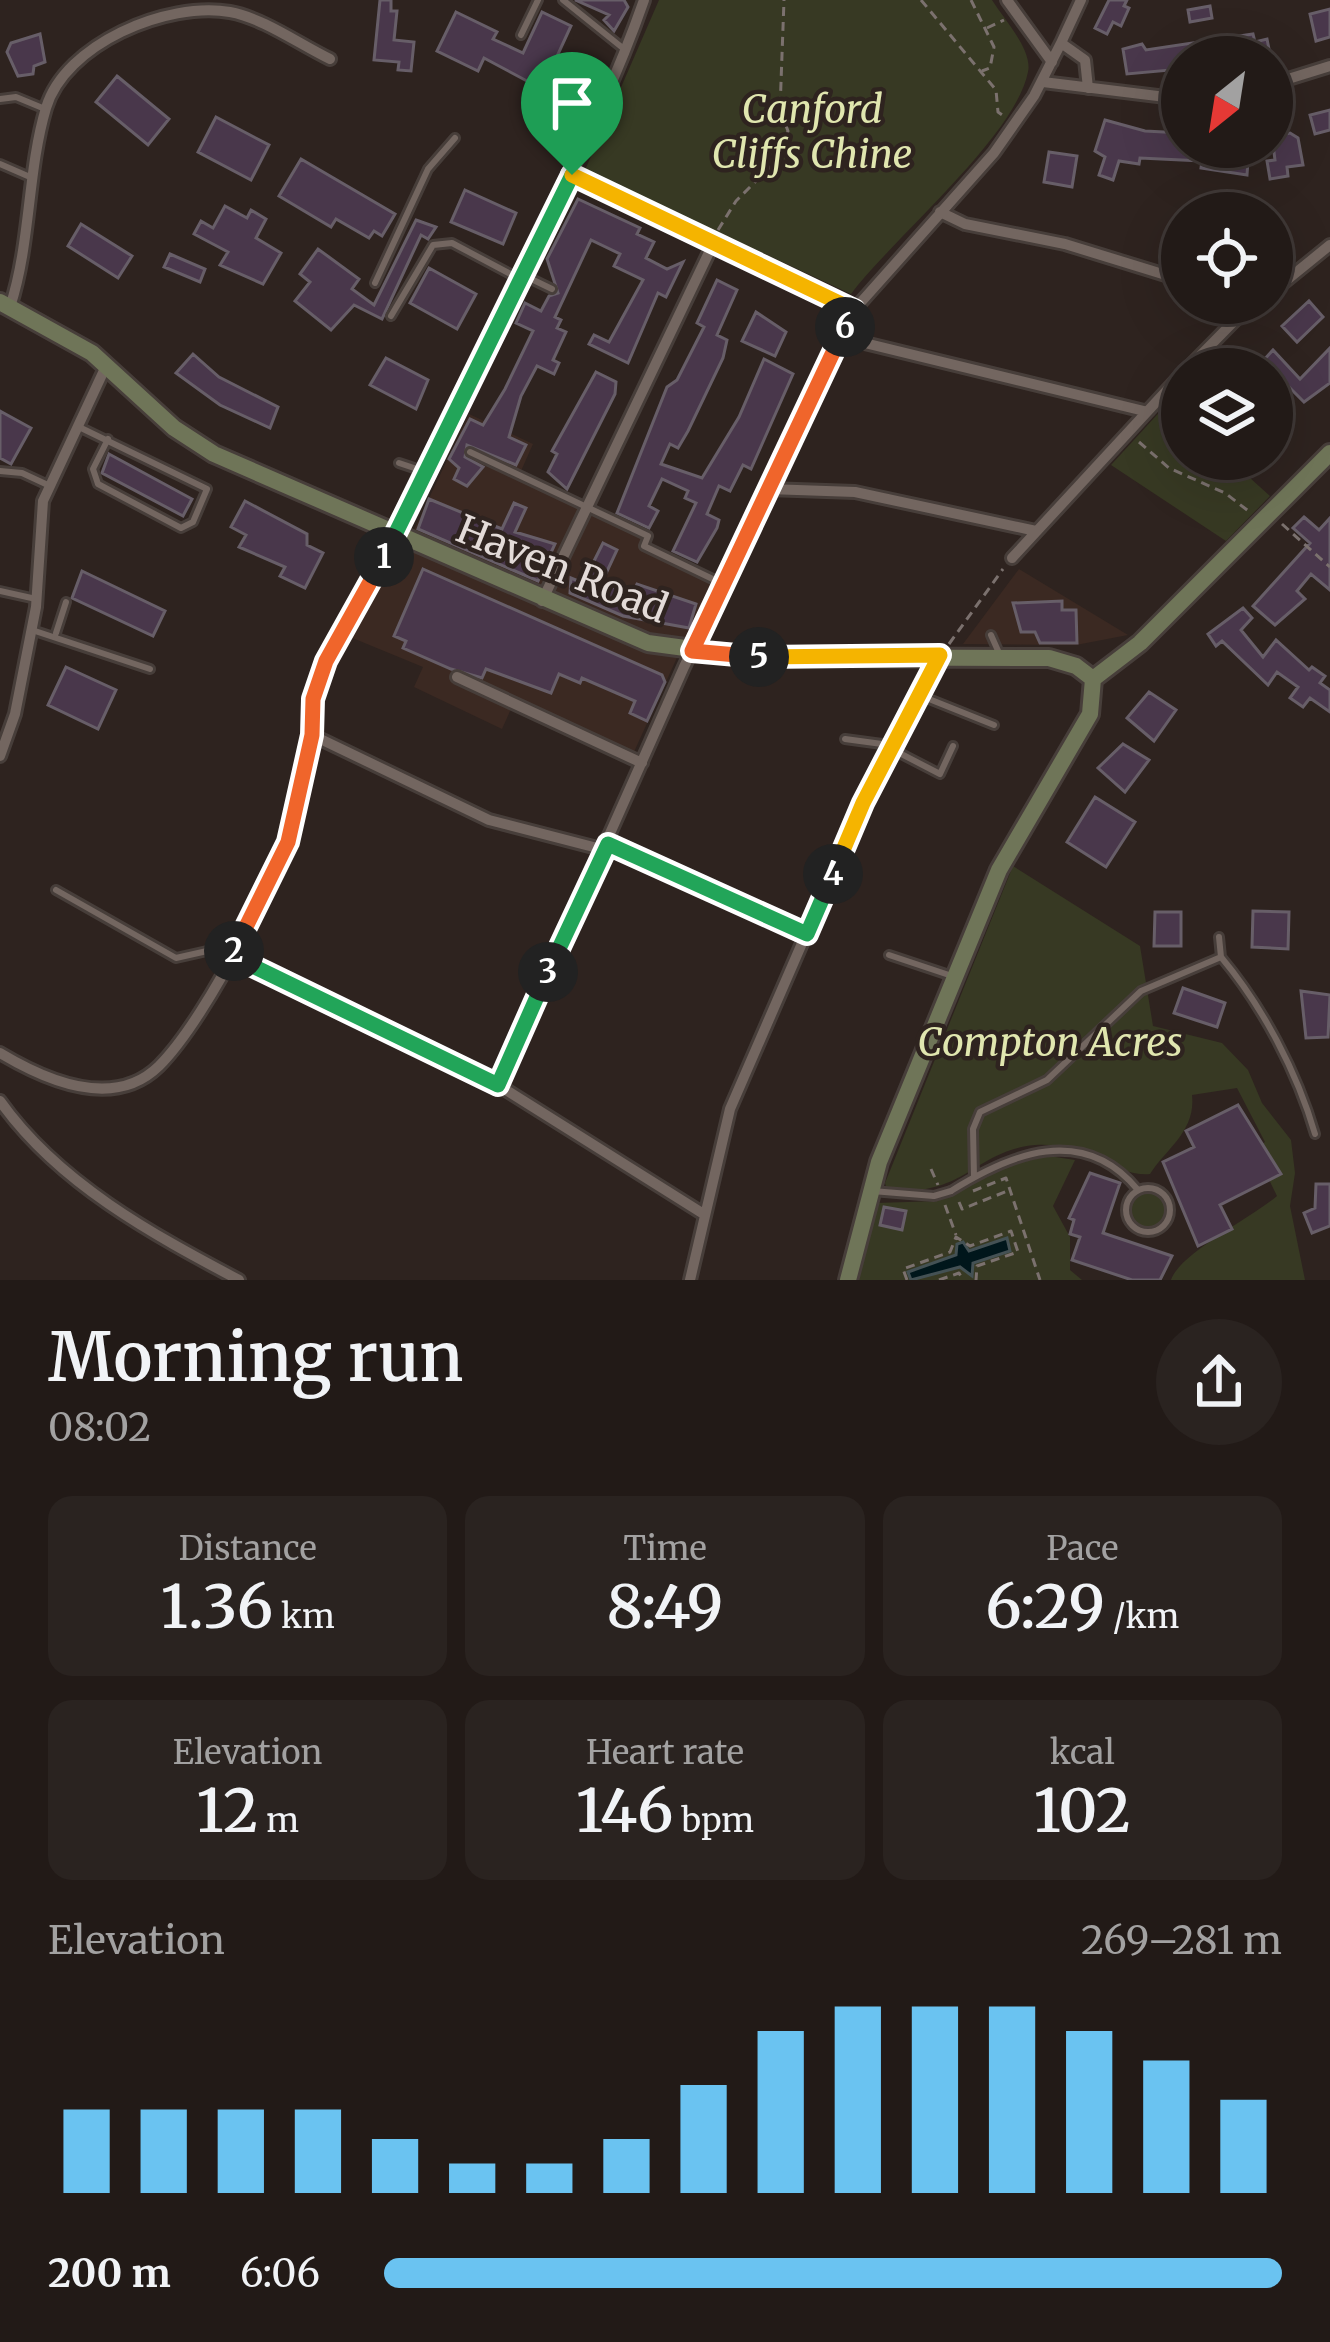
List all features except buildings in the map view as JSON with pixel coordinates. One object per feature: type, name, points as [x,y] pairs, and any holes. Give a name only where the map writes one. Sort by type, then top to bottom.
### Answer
[{"type":"main road","name":"Haven Road","points":[[5,305],[107,364],[194,443],[621,634],[692,651],[752,658],[1049,658],[1076,666],[1093,679]]},
{"type":"main road","points":[[848,1280],[871,1190],[955,977],[999,870],[1090,715],[1093,679],[1140,643],[1330,453]]},
{"type":"street","points":[[0,1053],[46,1081],[92,1088],[127,1085],[158,1067],[235,950],[288,842],[312,735],[313,699],[326,661],[427,472],[450,441],[644,0]]},
{"type":"street","points":[[1007,0],[1052,62]]},
{"type":"street","points":[[498,1085],[692,651],[854,310],[1016,126],[1081,0]]},
{"type":"street","points":[[5,305],[45,109],[68,69],[91,48],[181,15],[215,11],[243,16],[330,59]]},
{"type":"street","points":[[1061,43],[1085,60],[1088,88]]},
{"type":"street","points":[[1293,77],[1330,66]]},
{"type":"street","points":[[1042,82],[1161,97]]},
{"type":"street","points":[[572,168],[854,310]]},
{"type":"street","points":[[940,212],[965,224],[1065,244],[1161,274]]},
{"type":"street","points":[[542,601],[714,242]]},
{"type":"street","points":[[1293,275],[1330,245]]},
{"type":"street","points":[[1208,348],[1231,324]]},
{"type":"street","points":[[840,337],[1144,411]]},
{"type":"street","points":[[0,756],[15,714],[32,630],[43,501],[107,364]]},
{"type":"street","points":[[1012,558],[1161,394]]},
{"type":"street","points":[[768,489],[855,492],[1036,531]]},
{"type":"street","points":[[690,1280],[730,1109],[891,749],[940,655]]},
{"type":"street","points":[[457,677],[642,763]]},
{"type":"street","points":[[312,735],[489,820],[607,847],[807,934]]},
{"type":"street","points":[[235,950],[498,1085],[702,1213]]},
{"type":"street","points":[[0,1101],[42,1153],[91,1190],[239,1280]]},
{"type":"lane","points":[[521,34],[538,0]]},
{"type":"lane","points":[[563,0],[625,49]]},
{"type":"lane","points":[[0,99],[16,97],[45,109]]},
{"type":"lane","points":[[375,283],[428,169],[455,138]]},
{"type":"lane","points":[[0,164],[34,178]]},
{"type":"lane","points":[[392,316],[424,255],[442,242],[552,289]]},
{"type":"lane","points":[[76,426],[108,439],[207,490],[193,522],[181,528],[98,484],[93,469],[108,439]]},
{"type":"lane","points":[[470,452],[649,536],[644,546],[723,584]]},
{"type":"lane","points":[[399,464],[427,472]]},
{"type":"lane","points":[[0,471],[22,472],[50,486]]},
{"type":"lane","points":[[0,591],[36,599]]},
{"type":"lane","points":[[56,633],[66,602]]},
{"type":"lane","points":[[32,630],[56,633],[150,669]]},
{"type":"lane","points":[[991,635],[1000,657]]},
{"type":"lane","points":[[919,695],[994,724]]},
{"type":"lane","points":[[845,739],[891,749],[940,774],[953,746]]},
{"type":"lane","points":[[56,890],[176,958],[235,950]]},
{"type":"lane","points":[[1220,937],[1221,957],[1272,1034],[1315,1134]]},
{"type":"lane","points":[[889,956],[955,977]]},
{"type":"lane","points":[[974,1177],[973,1129],[990,1103],[1047,1080],[1141,991],[1221,957]]},
{"type":"lane","points":[[871,1190],[934,1196],[1011,1155],[1056,1150],[1118,1171],[1138,1190]]},
{"type":"lane","points":[[1153,1188],[1166,1196],[1170,1210],[1159,1229],[1138,1230],[1128,1220],[1126,1207],[1138,1190],[1153,1188]]},
{"type":"path","points":[[714,242],[736,201],[779,158],[788,131],[780,110],[784,0]]},
{"type":"path","points":[[921,0],[996,90],[998,112],[1016,126]]},
{"type":"path","points":[[971,0],[987,28],[994,61],[980,71]]},
{"type":"path","points":[[987,28],[1016,13]]},
{"type":"path","points":[[554,71],[572,85]]},
{"type":"path","points":[[1126,433],[1169,468],[1225,493],[1330,567]]},
{"type":"path","points":[[940,655],[1012,558]]},
{"type":"path","points":[[931,1168],[938,1187]]},
{"type":"path","points":[[1010,1190],[962,1209],[957,1198],[1006,1178],[1030,1248],[1040,1280]]},
{"type":"path","points":[[907,1280],[903,1269],[950,1252],[956,1237],[944,1200]]},
{"type":"path","points":[[946,1209],[960,1204]]},
{"type":"path","points":[[956,1237],[968,1240],[970,1246],[1023,1228]]},
{"type":"path","points":[[1011,1232],[1018,1252]]},
{"type":"path","points":[[976,1280],[977,1266],[1030,1248]]},
{"type":"path","points":[[939,1280],[959,1273],[963,1280]]},
{"type":"shaded area","points":[[469,414],[533,444],[517,480],[642,538],[640,547],[712,581],[633,754],[515,700],[502,729],[414,687],[423,667],[350,637],[412,534]]},
{"type":"shaded area","points":[[1019,569],[1128,635],[1076,645],[963,644]]},
{"type":"green space","name":"Canford Cliffs Chine","points":[[659,0],[992,0],[1022,44],[1028,72],[1018,98],[978,156],[851,294],[585,170]]},
{"type":"green space","points":[[1161,410],[1161,480],[1252,480],[1270,496],[1226,541],[1111,465]]},
{"type":"green space","name":"Compton Acres","points":[[1013,866],[1140,946],[1153,1026],[1222,1043],[1248,1070],[1262,1103],[1291,1140],[1295,1173],[1290,1206],[1305,1280],[1171,1280],[1202,1247],[1277,1196],[1254,1149],[1265,1142],[1237,1088],[1192,1095],[1185,1129],[1150,1174],[1123,1170],[1067,1148],[1035,1145],[997,1156],[935,1187],[887,1190],[885,1183]]},
{"type":"green space","name":"Compton Acres","points":[[1049,1156],[1075,1160],[1053,1206],[1070,1237],[1070,1270],[1082,1280],[857,1280],[876,1203],[938,1201],[1000,1167]]},
{"type":"green space","points":[[1148,1192],[1161,1197],[1166,1210],[1161,1223],[1148,1228],[1135,1223],[1130,1210],[1135,1197]]},
{"type":"water","points":[[1007,1238],[1010,1251],[973,1263],[972,1276],[960,1267],[911,1280],[908,1272],[956,1255],[957,1244],[963,1242],[969,1251]]},
{"type":"route","points":[[572,175],[854,310],[692,651],[752,658],[940,655],[863,803],[807,934],[608,844],[498,1085],[232,956],[288,842],[312,735],[313,699],[326,661],[395,536],[572,175]]}]
